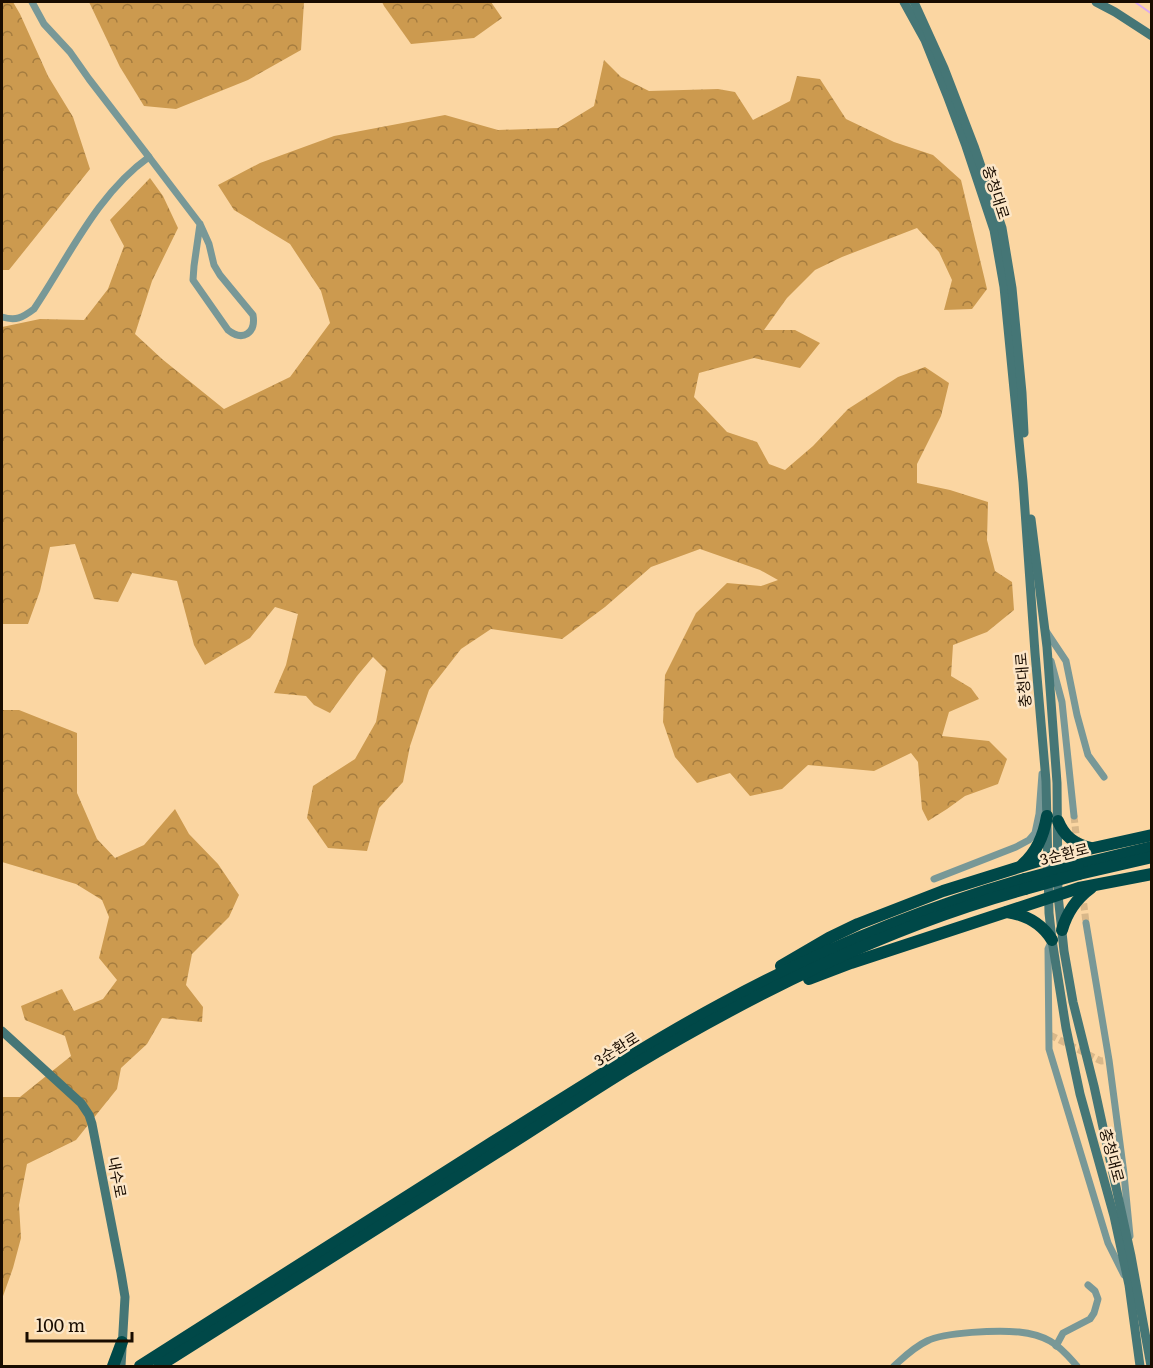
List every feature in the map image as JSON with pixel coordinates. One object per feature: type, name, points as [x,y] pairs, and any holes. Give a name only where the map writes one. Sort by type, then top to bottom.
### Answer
[{"type":"highway","points":[[1018,868],[1028,859],[1039,843],[1052,818],[1067,837],[1076,843],[1092,848]]},
{"type":"highway","points":[[685,1024],[802,953],[858,924],[943,891],[1034,862],[1152,835]]},
{"type":"highway","name":"3순환로","points":[[159,1366],[648,1057],[719,1017],[821,965],[869,944],[1025,884],[1152,847]]},
{"type":"highway","points":[[1073,852],[1079,888]]},
{"type":"highway","name":"3순환로","points":[[1078,869],[1152,857]]},
{"type":"highway","points":[[1034,862],[1048,898]]},
{"type":"highway","points":[[719,1017],[829,971],[1048,898],[1079,888],[1152,874]]},
{"type":"highway","name":"3순환로","points":[[140,1366],[685,1024],[764,982],[853,941],[987,890],[1025,884]]},
{"type":"highway","points":[[1062,930],[1066,916],[1075,902],[1095,885]]},
{"type":"highway","points":[[1006,912],[1034,921],[1052,940]]},
{"type":"highway","points":[[113,1366],[122,1342]]},
{"type":"main road","name":"충청대로","points":[[904,2],[925,40],[966,146],[994,230],[1004,287],[1023,482],[1046,781],[1052,818],[1053,857],[1048,898],[1052,940],[1066,1028],[1080,1094],[1114,1216],[1129,1286],[1140,1366]]},
{"type":"main road","name":"충청대로","points":[[914,2],[944,68],[1002,228],[1012,288],[1023,393],[1026,481],[1046,631],[1057,783],[1052,818]]},
{"type":"main road","points":[[1095,2],[1152,36]]},
{"type":"main road","name":"충청대로","points":[[1048,898],[1062,930],[1073,1002],[1131,1256],[1151,1366]]},
{"type":"main road","name":"내수로","points":[[2,1031],[81,1104],[89,1115],[122,1273],[125,1297],[121,1366]]},
{"type":"street","points":[[32,2],[44,24],[70,52],[200,224],[209,244],[214,265],[253,315],[254,322],[251,331],[244,336],[235,336],[228,330],[193,280],[200,224]]},
{"type":"street","points":[[2,317],[15,320],[34,309],[106,198],[149,157]]},
{"type":"street","points":[[1046,631],[1066,662],[1088,755],[1104,777]]},
{"type":"street","points":[[1047,647],[1062,702],[1074,816]]},
{"type":"street","points":[[934,879],[1016,847],[1029,840],[1035,833],[1041,798],[1042,736]]},
{"type":"street","points":[[1086,923],[1110,1071],[1129,1212],[1131,1256]]},
{"type":"street","points":[[1052,940],[1048,949],[1049,1049],[1108,1243],[1129,1286]]},
{"type":"street","points":[[1056,1346],[1063,1333],[1090,1319],[1094,1313],[1098,1299],[1095,1291],[1088,1285]]},
{"type":"street","points":[[894,1366],[908,1353],[927,1341],[946,1335],[1018,1332],[1050,1341],[1077,1366]]},
{"type":"green space","points":[[2,2],[13,2],[20,14],[48,76],[73,117],[90,169],[9,270],[2,270]]},
{"type":"green space","points":[[89,2],[304,2],[301,50],[248,80],[176,109],[144,106],[120,67]]},
{"type":"green space","points":[[382,2],[491,2],[502,18],[474,38],[411,44]]},
{"type":"green space","points":[[604,60],[621,77],[649,91],[718,89],[735,92],[753,120],[790,101],[797,76],[820,79],[846,119],[894,142],[933,155],[961,180],[987,289],[972,309],[944,310],[952,280],[939,252],[917,228],[815,270],[787,298],[764,330],[795,330],[820,343],[800,368],[754,358],[699,373],[694,397],[727,432],[757,442],[769,464],[785,470],[813,446],[848,409],[898,377],[925,367],[949,383],[941,416],[917,464],[917,483],[988,502],[987,540],[995,571],[1012,582],[1014,610],[987,632],[953,645],[951,676],[971,688],[979,699],[949,712],[942,736],[989,741],[1007,759],[998,784],[965,796],[928,821],[922,809],[918,762],[911,753],[874,771],[808,765],[782,789],[750,796],[730,773],[697,783],[675,757],[663,722],[665,675],[696,613],[727,583],[761,586],[778,580],[760,570],[700,549],[651,567],[605,607],[562,639],[491,629],[461,649],[429,690],[410,746],[403,782],[379,808],[367,851],[328,848],[307,818],[313,786],[355,759],[376,722],[386,670],[373,657],[330,713],[314,705],[306,696],[274,693],[286,665],[298,614],[275,607],[250,638],[205,665],[194,645],[177,581],[132,573],[118,602],[94,599],[75,544],[50,547],[40,591],[28,624],[2,624],[2,327],[40,319],[84,320],[108,289],[124,246],[110,220],[150,178],[163,196],[178,228],[152,281],[135,334],[224,409],[290,377],[330,323],[321,291],[290,244],[234,210],[218,185],[260,163],[334,136],[445,115],[498,130],[558,128],[594,106]]},
{"type":"green space","points":[[2,710],[19,710],[77,733],[77,793],[97,839],[115,858],[144,845],[175,809],[189,834],[218,864],[239,895],[229,917],[192,954],[186,985],[203,1007],[202,1022],[162,1018],[147,1044],[121,1068],[117,1089],[76,1140],[27,1164],[19,1205],[21,1238],[2,1299],[2,1097],[20,1097],[71,1056],[65,1036],[25,1020],[21,1006],[62,989],[74,1011],[103,999],[117,980],[99,958],[109,917],[102,900],[76,884],[2,862]]},
{"type":"waterway","points":[[1135,2],[1152,14]]},
{"type":"tunnel","points":[[1074,816],[1077,843]]},
{"type":"tunnel","points":[[1080,872],[1086,923]]},
{"type":"tunnel","points":[[1050,1035],[1101,1061],[1109,1060]]}]
